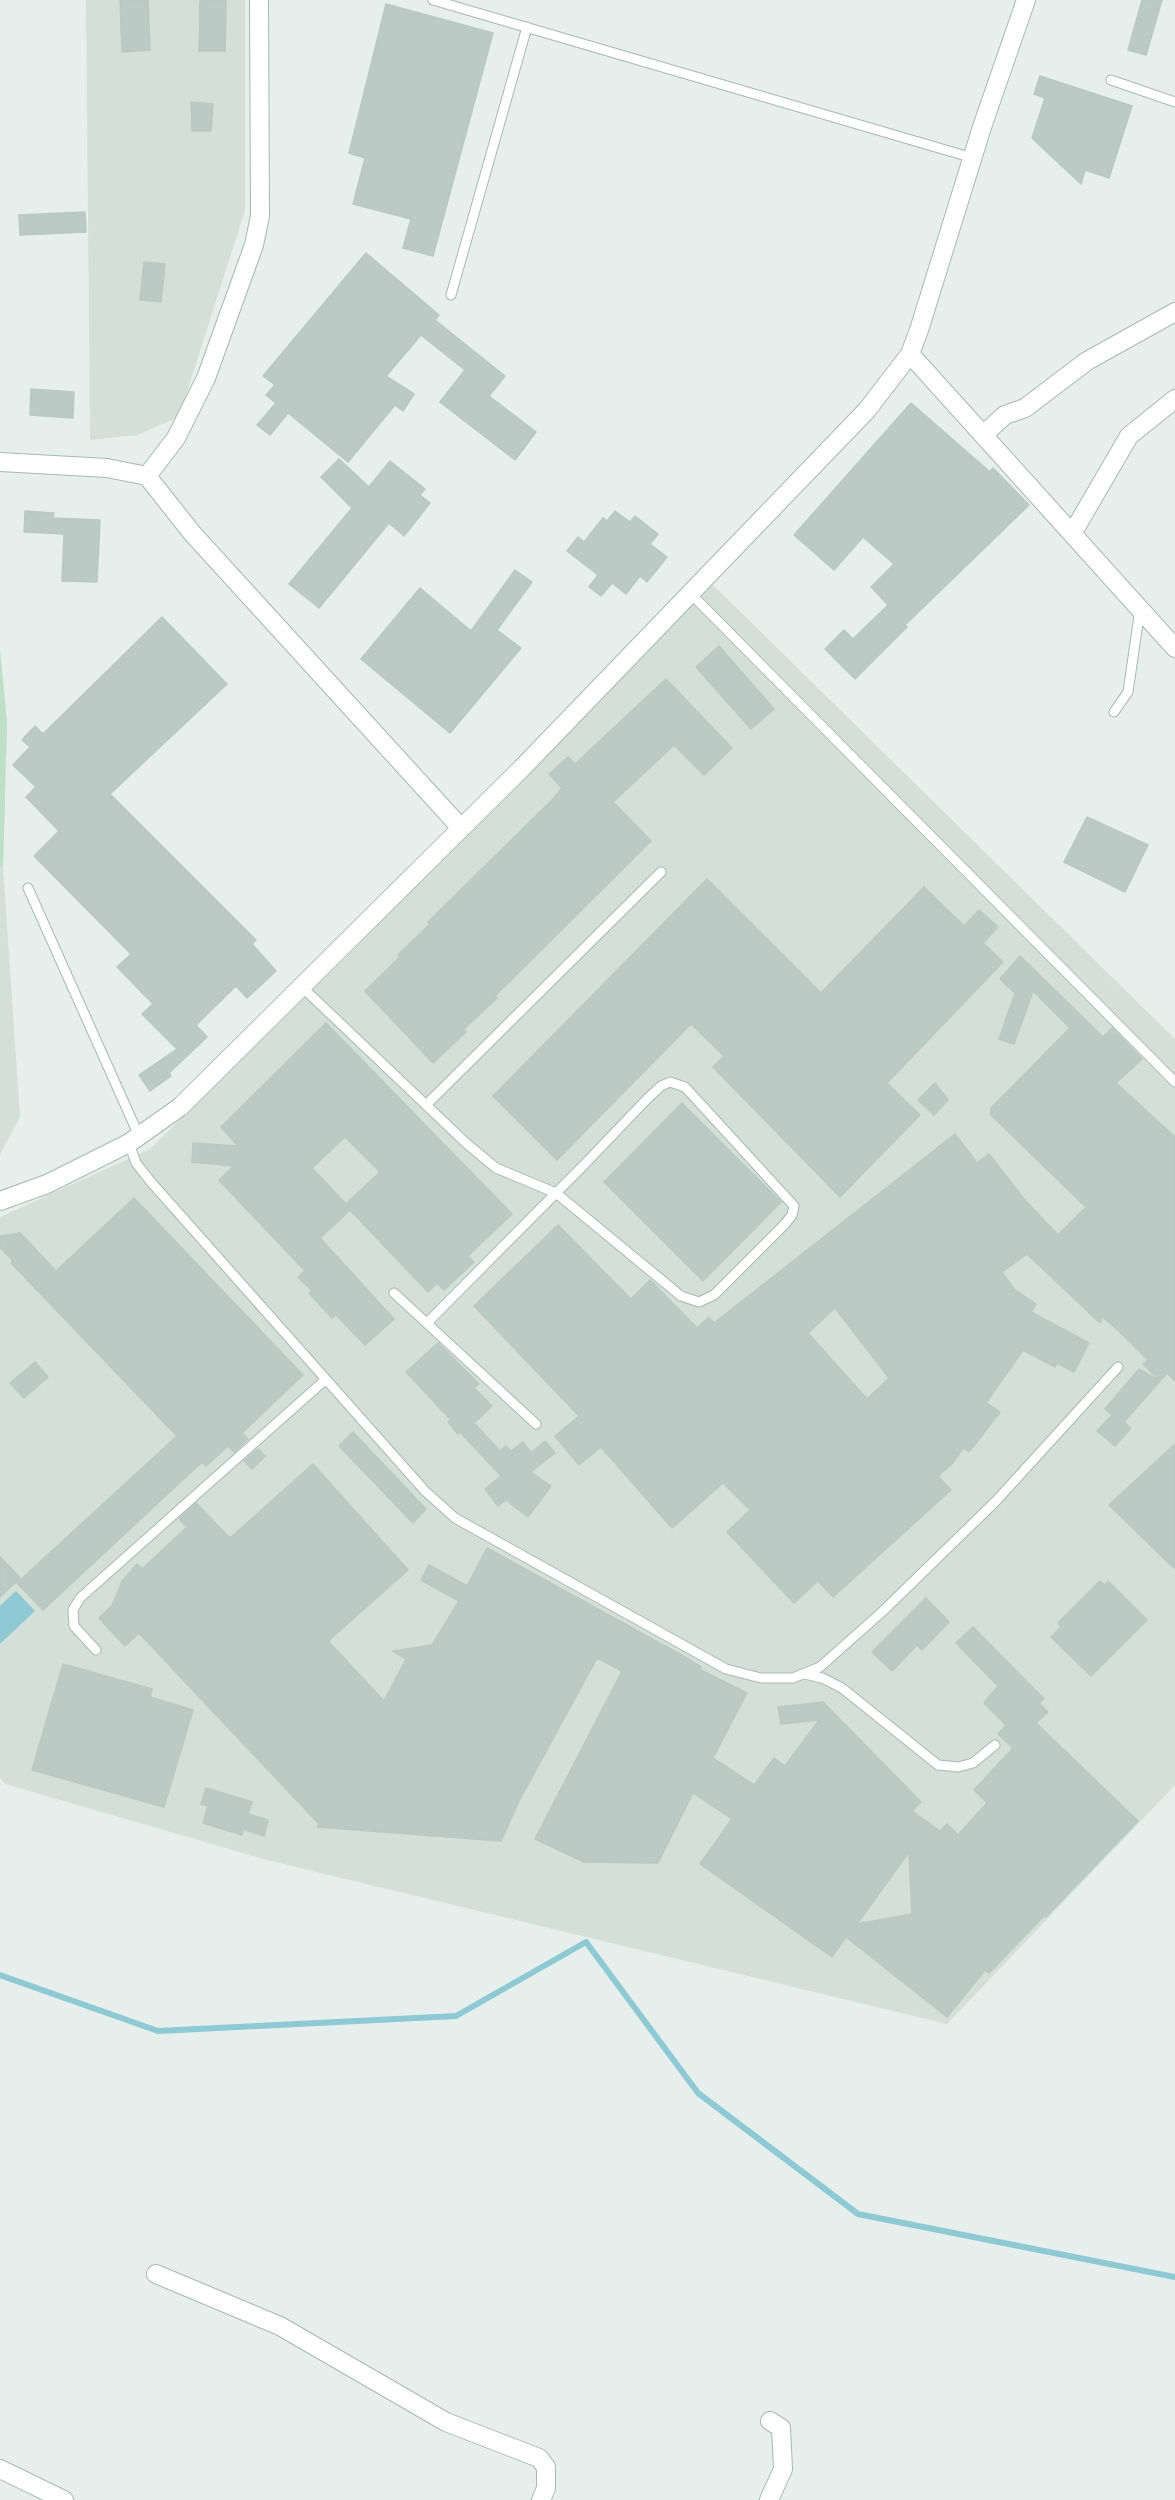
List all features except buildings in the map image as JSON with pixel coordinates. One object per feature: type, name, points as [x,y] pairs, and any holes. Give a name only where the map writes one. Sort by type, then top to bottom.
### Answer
[{"type":"street","points":[[147,476],[176,438],[206,378],[254,245],[260,216],[259,0]]},
{"type":"street","points":[[0,1201],[47,1184],[134,1139],[180,1107],[461,828],[867,410],[910,354],[1026,0]]},
{"type":"street","points":[[983,435],[1005,416],[1024,408],[1087,361],[1175,312]]},
{"type":"street","points":[[910,354],[1175,648]]},
{"type":"street","points":[[1072,534],[1129,436],[1175,399]]},
{"type":"street","points":[[0,462],[107,468],[147,476],[192,533],[461,828]]},
{"type":"street","points":[[156,2274],[280,2326],[446,2422],[539,2458],[546,2467],[546,2488],[541,2500]]},
{"type":"street","points":[[769,2500],[783,2469],[781,2428],[770,2421]]},
{"type":"street","points":[[0,2469],[64,2500]]},
{"type":"lane","points":[[433,0],[973,158]]},
{"type":"lane","points":[[451,295],[527,27]]},
{"type":"lane","points":[[1111,80],[1175,102]]},
{"type":"lane","points":[[690,593],[1175,1082]]},
{"type":"lane","points":[[1114,712],[1128,692],[1140,609]]},
{"type":"lane","points":[[426,1104],[661,872]]},
{"type":"lane","points":[[28,888],[134,1139],[136,1162],[325,1380],[426,1491],[455,1518],[726,1669],[761,1678],[793,1678],[820,1667],[883,1611],[963,1532],[1118,1367]]},
{"type":"lane","points":[[301,987],[496,1168],[556,1193],[681,1296],[699,1302],[714,1295],[785,1224],[792,1215],[794,1206],[685,1087],[670,1082],[654,1092],[556,1193],[427,1323]]},
{"type":"lane","points":[[394,1293],[536,1424]]},
{"type":"lane","points":[[96,1650],[74,1626],[73,1610],[81,1598],[325,1380]]},
{"type":"lane","points":[[805,1674],[822,1678],[842,1688],[938,1765],[958,1767],[973,1762],[995,1745]]},
{"type":"shaded area","points":[[86,0],[245,0],[245,210],[179,417],[137,435],[90,440]]},
{"type":"shaded area","points":[[712,584],[1175,1039],[1175,1785],[947,2024],[267,1860],[5,1784],[0,1778],[0,1217],[150,1149],[348,955]]},
{"type":"shaded area","points":[[0,650],[7,723],[3,866],[20,1117],[0,1154]]},
{"type":"green space","points":[[0,650],[7,723],[3,866],[0,866]]},
{"type":"water","points":[[16,1591],[35,1611],[0,1644],[0,1606]]},
{"type":"waterway","points":[[0,1975],[158,2031],[456,2016],[586,1942],[698,2093],[858,2214],[1175,2277]]}]
